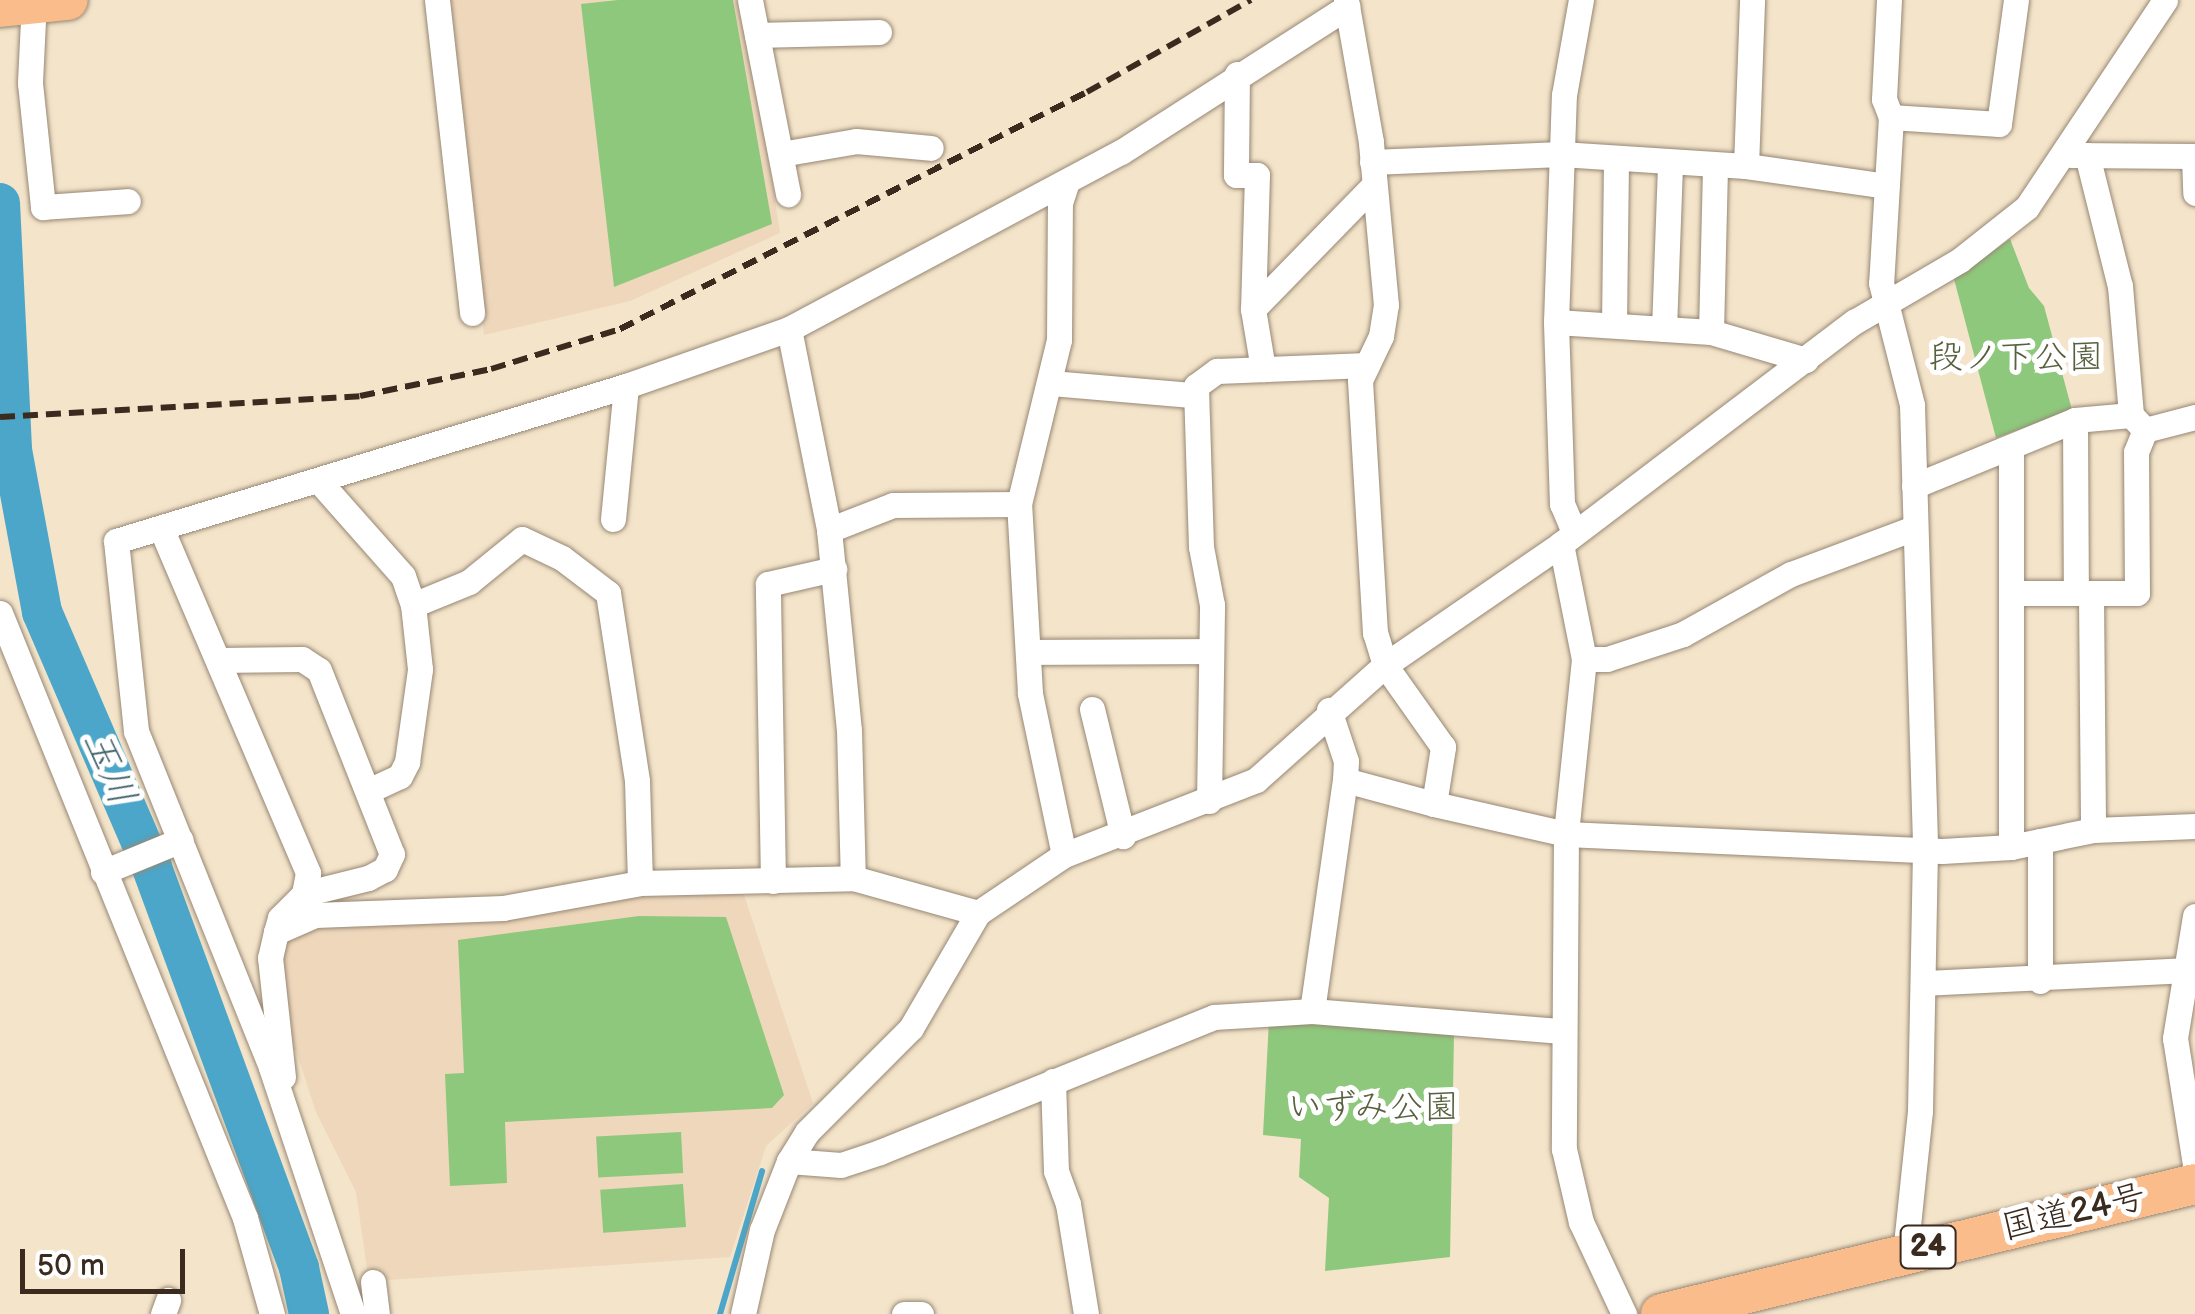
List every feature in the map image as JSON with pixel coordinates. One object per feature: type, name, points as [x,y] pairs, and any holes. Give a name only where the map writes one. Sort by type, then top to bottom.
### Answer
[{"type":"highway","name":"国道24号","points":[[1661,1314],[2195,1184]]},
{"type":"street","points":[[438,0],[472,313]]},
{"type":"street","points":[[750,0],[788,194]]},
{"type":"street","points":[[1580,0],[1561,154],[1556,322],[1562,504],[1584,659],[1566,834],[1564,1149],[1581,1222],[1624,1314]]},
{"type":"street","points":[[1746,166],[1752,0]]},
{"type":"street","points":[[1888,0],[1884,98],[1891,118],[1881,283],[1912,405],[1925,850],[1920,1111],[1905,1253]]},
{"type":"street","points":[[1891,118],[1999,124],[2016,0]]},
{"type":"street","points":[[743,1314],[762,1230],[789,1161],[808,1132],[911,1028],[978,913],[1064,856],[1256,780],[1330,710],[1386,665],[1568,538],[1806,360],[1960,260],[2026,208],[2074,155],[2166,0]]},
{"type":"street","points":[[354,1314],[321,1204],[136,731],[116,542],[626,386],[789,329],[1067,182],[1346,3],[1372,174],[1386,304],[1382,336],[1360,380],[1367,556],[1375,632],[1386,665],[1443,747],[1434,804]]},
{"type":"street","points":[[32,4],[30,83],[43,207],[128,201]]},
{"type":"street","points":[[757,35],[879,32]]},
{"type":"street","points":[[1237,74],[1236,175],[1257,175],[1254,309],[1263,369]]},
{"type":"street","points":[[780,154],[856,141],[931,148]]},
{"type":"street","points":[[1254,309],[1372,174],[1561,154],[1616,162],[1746,166],[1887,186]]},
{"type":"street","points":[[2074,155],[2194,156],[2195,194]]},
{"type":"street","points":[[2011,593],[2137,593],[2138,423],[2120,286],[2074,155]]},
{"type":"street","points":[[1614,325],[1616,162]]},
{"type":"street","points":[[1664,328],[1670,164]]},
{"type":"street","points":[[1711,332],[1716,166]]},
{"type":"street","points":[[1064,856],[1030,694],[1019,504],[1052,383],[1067,182]]},
{"type":"street","points":[[1556,322],[1711,332],[1806,360]]},
{"type":"street","points":[[789,329],[834,569],[849,730],[852,878]]},
{"type":"street","points":[[1209,801],[1212,605],[1202,547],[1193,394],[1208,374],[1367,366]]},
{"type":"street","points":[[1052,383],[1193,394]]},
{"type":"street","points":[[613,519],[626,386]]},
{"type":"street","points":[[1914,486],[2075,420],[2138,423],[2195,417]]},
{"type":"street","points":[[2075,420],[2094,830]]},
{"type":"street","points":[[2011,447],[2011,847]]},
{"type":"street","points":[[318,480],[402,576],[413,605],[420,669],[407,762],[400,776],[368,791]]},
{"type":"street","points":[[829,530],[893,506],[1019,504]]},
{"type":"street","points":[[161,528],[308,873],[304,894]]},
{"type":"street","points":[[1584,659],[1607,659],[1683,634],[1792,574],[1887,532],[1914,528]]},
{"type":"street","points":[[413,605],[469,582],[522,539],[562,558],[608,593],[637,781],[640,883]]},
{"type":"street","points":[[773,881],[768,584],[834,569]]},
{"type":"street","points":[[0,613],[246,1218],[272,1314]]},
{"type":"street","points":[[1028,652],[1210,651]]},
{"type":"street","points":[[220,660],[312,662],[368,791],[390,864],[368,878],[304,894],[280,918],[270,958],[283,1076],[276,1092]]},
{"type":"street","points":[[1092,710],[1122,836]]},
{"type":"street","points":[[1312,1011],[1346,780],[1346,761],[1330,710]]},
{"type":"street","points":[[1346,780],[1566,834],[1925,850],[2011,847],[2094,830],[2195,826]]},
{"type":"street","points":[[103,872],[181,840]]},
{"type":"street","points":[[2040,841],[2040,981]]},
{"type":"street","points":[[276,932],[315,915],[503,908],[640,883],[852,878],[978,913]]},
{"type":"street","points":[[2195,916],[2174,1038],[2195,1164]]},
{"type":"street","points":[[1924,983],[2040,981],[2186,970]]},
{"type":"street","points":[[789,1161],[840,1165],[1194,1022],[1312,1011],[1562,1031]]},
{"type":"street","points":[[1053,1081],[1056,1171],[1068,1204],[1086,1314]]},
{"type":"street","points":[[374,1282],[377,1314]]},
{"type":"street","points":[[904,1314],[922,1314]]},
{"type":"shaded area","points":[[446,0],[744,0],[780,233],[630,301],[484,335]]},
{"type":"shaded area","points":[[637,891],[743,892],[813,1103],[766,1146],[730,1257],[388,1280],[368,1275],[356,1192],[316,1112],[296,1051],[287,1046],[279,950],[292,933],[321,923]]},
{"type":"green space","points":[[618,0],[733,0],[772,224],[614,287],[581,4]]},
{"type":"green space","name":"段ノ下公園","points":[[2010,239],[2029,288],[2044,306],[2072,410],[1996,438],[1954,279]]},
{"type":"green space","points":[[639,916],[726,917],[784,1095],[772,1108],[505,1122],[507,1183],[450,1186],[445,1074],[464,1073],[458,940]]},
{"type":"green space","name":"いずみ公園","points":[[1269,1020],[1454,1034],[1450,1257],[1325,1271],[1329,1198],[1299,1177],[1301,1139],[1263,1135]]},
{"type":"green space","points":[[681,1132],[683,1173],[598,1177],[596,1136]]},
{"type":"green space","points":[[683,1184],[686,1227],[603,1233],[600,1190]]},
{"type":"waterway","name":"玉川","points":[[0,203],[12,450],[42,612],[152,868],[299,1268],[309,1314]]},
{"type":"waterway","points":[[720,1314],[762,1171]]},
{"type":"railway","points":[[0,417],[360,396],[491,369],[620,329],[1087,92],[1251,0]]}]
